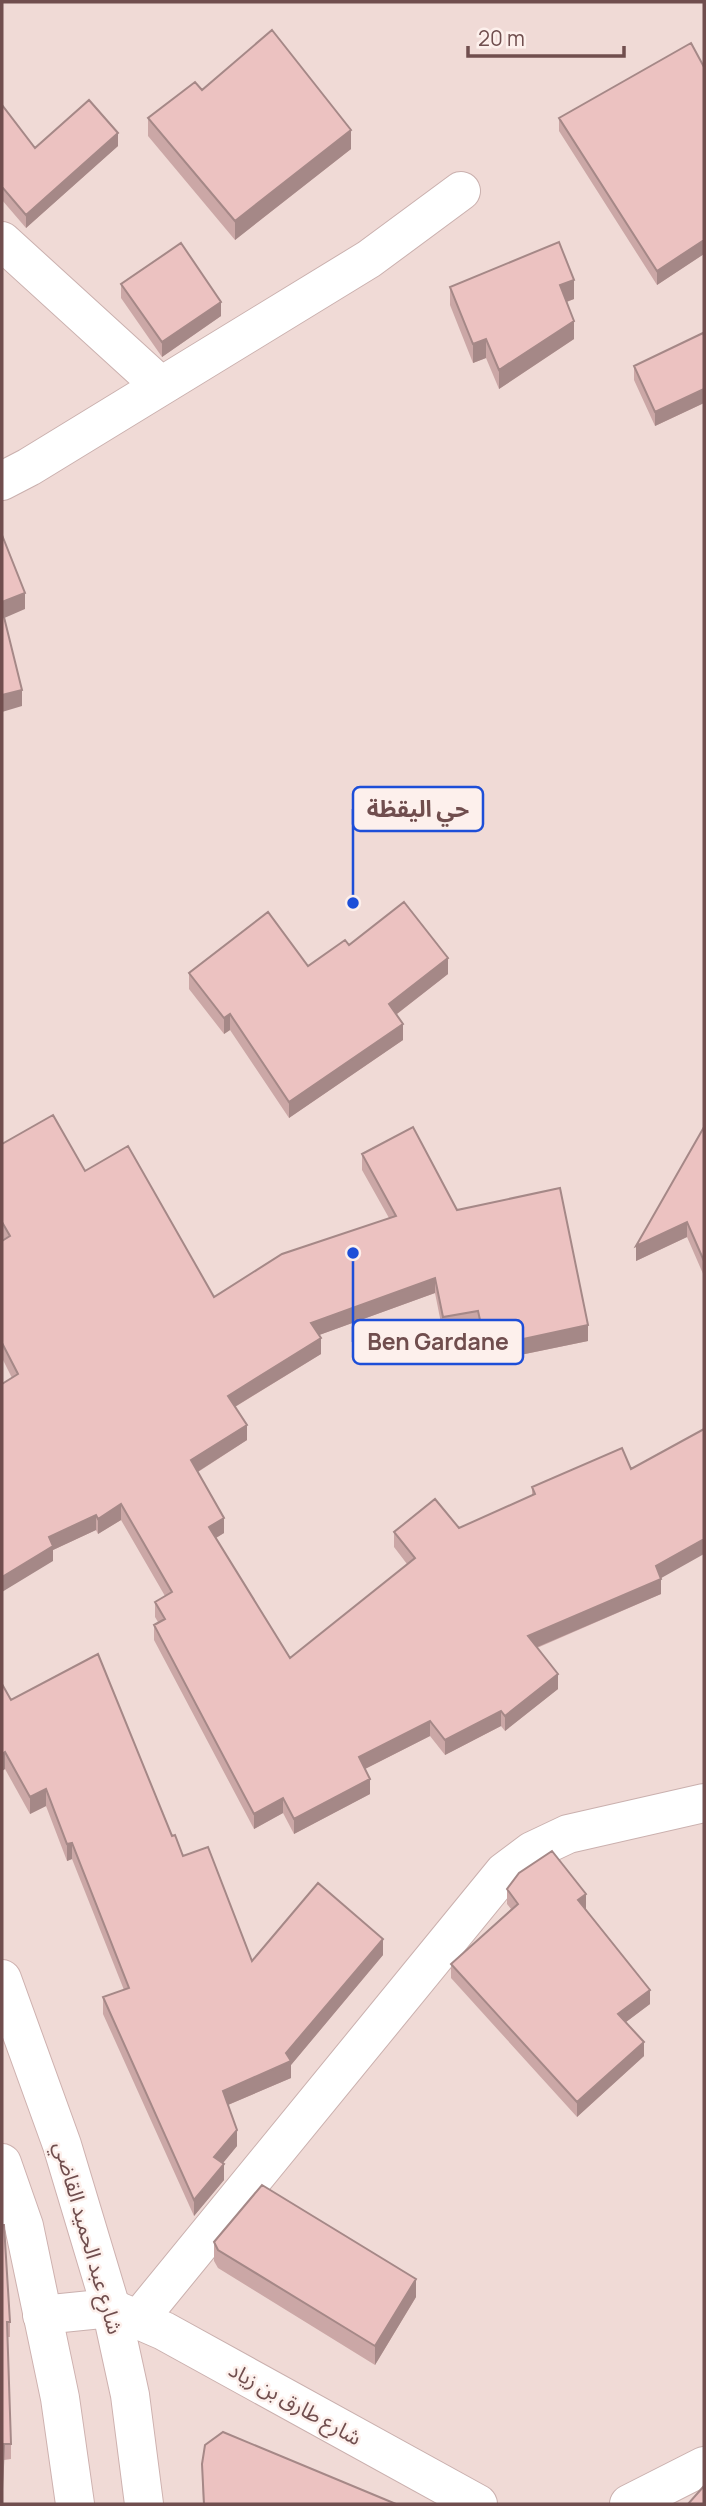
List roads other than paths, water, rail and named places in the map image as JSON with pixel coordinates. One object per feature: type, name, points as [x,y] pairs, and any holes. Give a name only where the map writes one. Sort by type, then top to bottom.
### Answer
[{"type":"street","points":[[2,481],[369,259],[461,191]]},
{"type":"street","points":[[2,242],[161,386]]},
{"type":"street","points":[[42,2315],[124,2314],[504,1872],[532,1851],[568,1834],[704,1803]]},
{"type":"street","name":"شارع عبد الحميد القاضي","points":[[2,1979],[124,2314],[130,2395],[144,2504]]},
{"type":"street","points":[[2,2163],[24,2226],[60,2398],[75,2504]]},
{"type":"street","name":"شارع طارق بن زياد","points":[[124,2314],[164,2331],[478,2504]]},
{"type":"street","points":[[629,2504],[704,2466]]},
{"type":"place","name":"حي اليقظة","points":[[353,903]]},
{"type":"place","name":"Ben Gardane","points":[[353,1253]]}]
